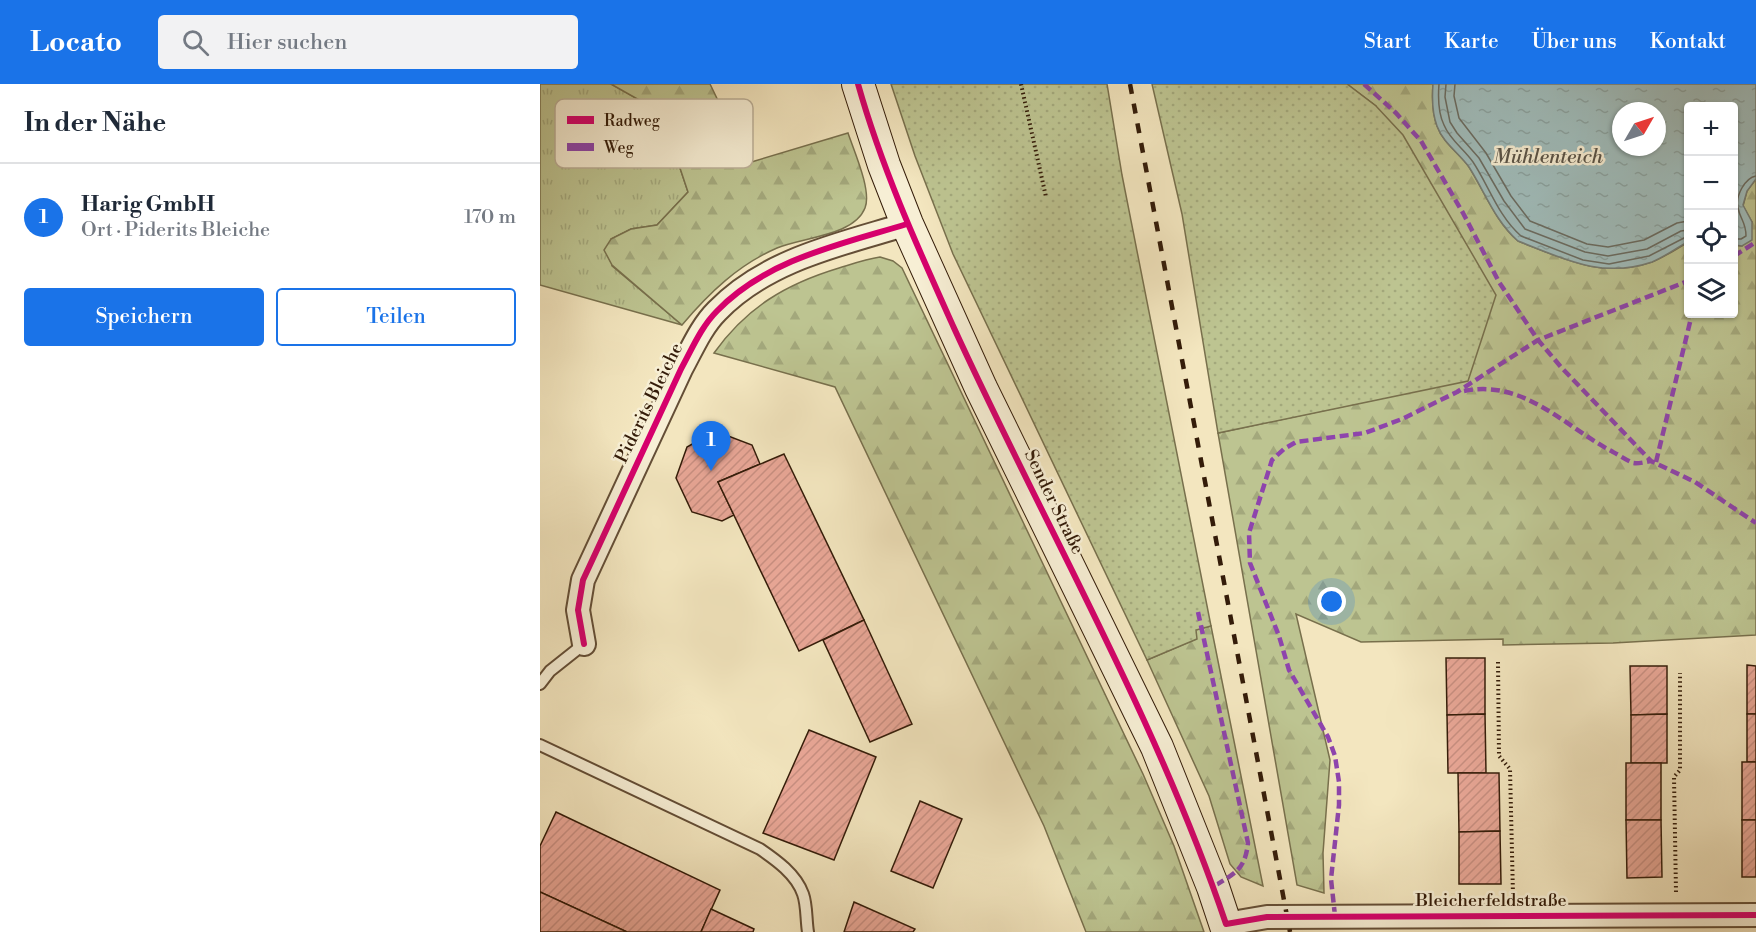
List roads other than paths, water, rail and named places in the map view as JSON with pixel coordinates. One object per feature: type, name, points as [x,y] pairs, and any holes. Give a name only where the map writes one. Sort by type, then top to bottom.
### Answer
[{"type":"street","name":"Sender Straße","points":[[858,84],[884,165],[908,224],[981,388],[1156,747],[1213,887],[1227,928]]},
{"type":"street","name":"Piderits Bleiche","points":[[584,644],[578,610],[583,580],[681,369],[698,337],[716,311],[772,270],[799,258],[908,224]]},
{"type":"street","name":"Bleicherfeldstraße","points":[[1227,928],[1267,917],[1513,915],[1539,924],[1676,915],[1756,915]]},
{"type":"lane","name":"Piderits Bleiche","points":[[540,684],[550,671],[584,644]]},
{"type":"lane","points":[[540,745],[760,849],[791,874],[803,893],[808,932]]},
{"type":"water","name":"Mühlenteich","points":[[1433,84],[1756,84],[1756,179],[1747,191],[1743,205],[1752,222],[1752,240],[1742,246],[1738,246],[1738,102],[1684,102],[1684,244],[1652,262],[1634,267],[1616,268],[1584,265],[1518,241],[1503,225],[1469,167],[1440,132],[1433,105]]},
{"type":"railway","points":[[1130,84],[1290,932]]},
{"type":"place","name":"Harig GmbH","points":[[711,471]]}]
